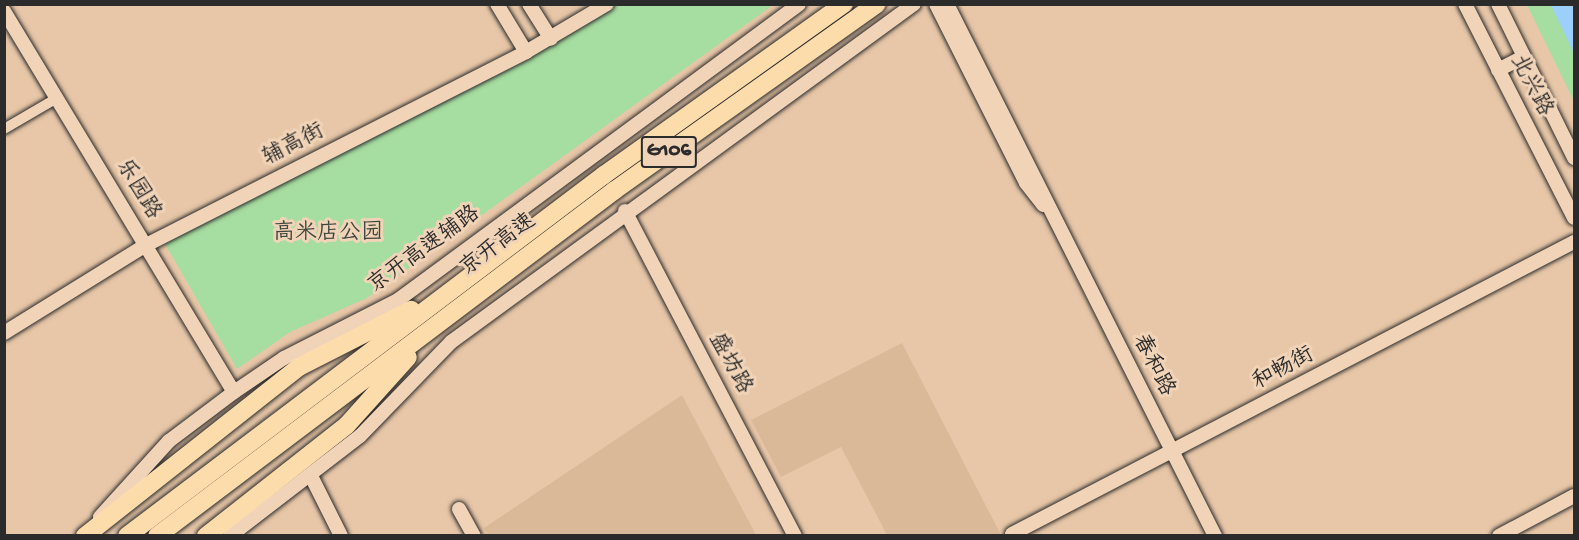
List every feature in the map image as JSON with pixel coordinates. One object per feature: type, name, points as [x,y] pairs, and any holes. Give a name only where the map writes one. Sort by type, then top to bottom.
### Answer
[{"type":"highway","name":"京开高速","points":[[157,536],[458,296],[844,4]]},
{"type":"highway","name":"京开高速","points":[[127,536],[458,296],[877,4]]},
{"type":"highway","points":[[84,536],[299,367],[458,296]]},
{"type":"highway","points":[[206,536],[347,425],[458,296]]},
{"type":"street","points":[[497,4],[526,52]]},
{"type":"street","points":[[529,4],[550,39]]},
{"type":"street","name":"辅高街","points":[[4,333],[146,245],[526,52],[607,4]]},
{"type":"street","name":"京开高速辅路","points":[[84,536],[151,459],[234,392],[284,358],[398,300],[799,4]]},
{"type":"street","points":[[230,536],[311,476],[360,436],[426,362],[622,214],[914,4]]},
{"type":"street","name":"春和路","points":[[936,4],[1026,183],[1051,216]]},
{"type":"street","name":"春和路","points":[[947,4],[1038,178],[1051,216],[1215,536]]},
{"type":"street","name":"北兴路","points":[[1465,4],[1575,218]]},
{"type":"street","name":"北兴路","points":[[1498,4],[1575,158]]},
{"type":"street","name":"乐园路","points":[[4,10],[234,392]]},
{"type":"street","points":[[1498,70],[1524,57]]},
{"type":"street","points":[[4,129],[57,98]]},
{"type":"street","name":"盛坊路","points":[[622,214],[785,536]]},
{"type":"street","name":"盛坊路","points":[[622,214],[795,536]]},
{"type":"street","name":"和畅街","points":[[1013,535],[1575,242]]},
{"type":"street","points":[[311,476],[341,536]]},
{"type":"street","points":[[1499,536],[1575,496]]},
{"type":"street","points":[[459,509],[474,536]]},
{"type":"shaded area","points":[[902,343],[1001,535],[887,535],[841,447],[781,477],[751,420]]},
{"type":"shaded area","points":[[682,395],[756,535],[488,535],[484,528]]},
{"type":"green space","name":"高米店公园","points":[[607,5],[773,5],[367,298],[290,332],[237,369],[161,237]]},
{"type":"green space","points":[[1527,5],[1574,5],[1574,101]]},
{"type":"water","points":[[1551,5],[1574,5],[1574,53]]}]
